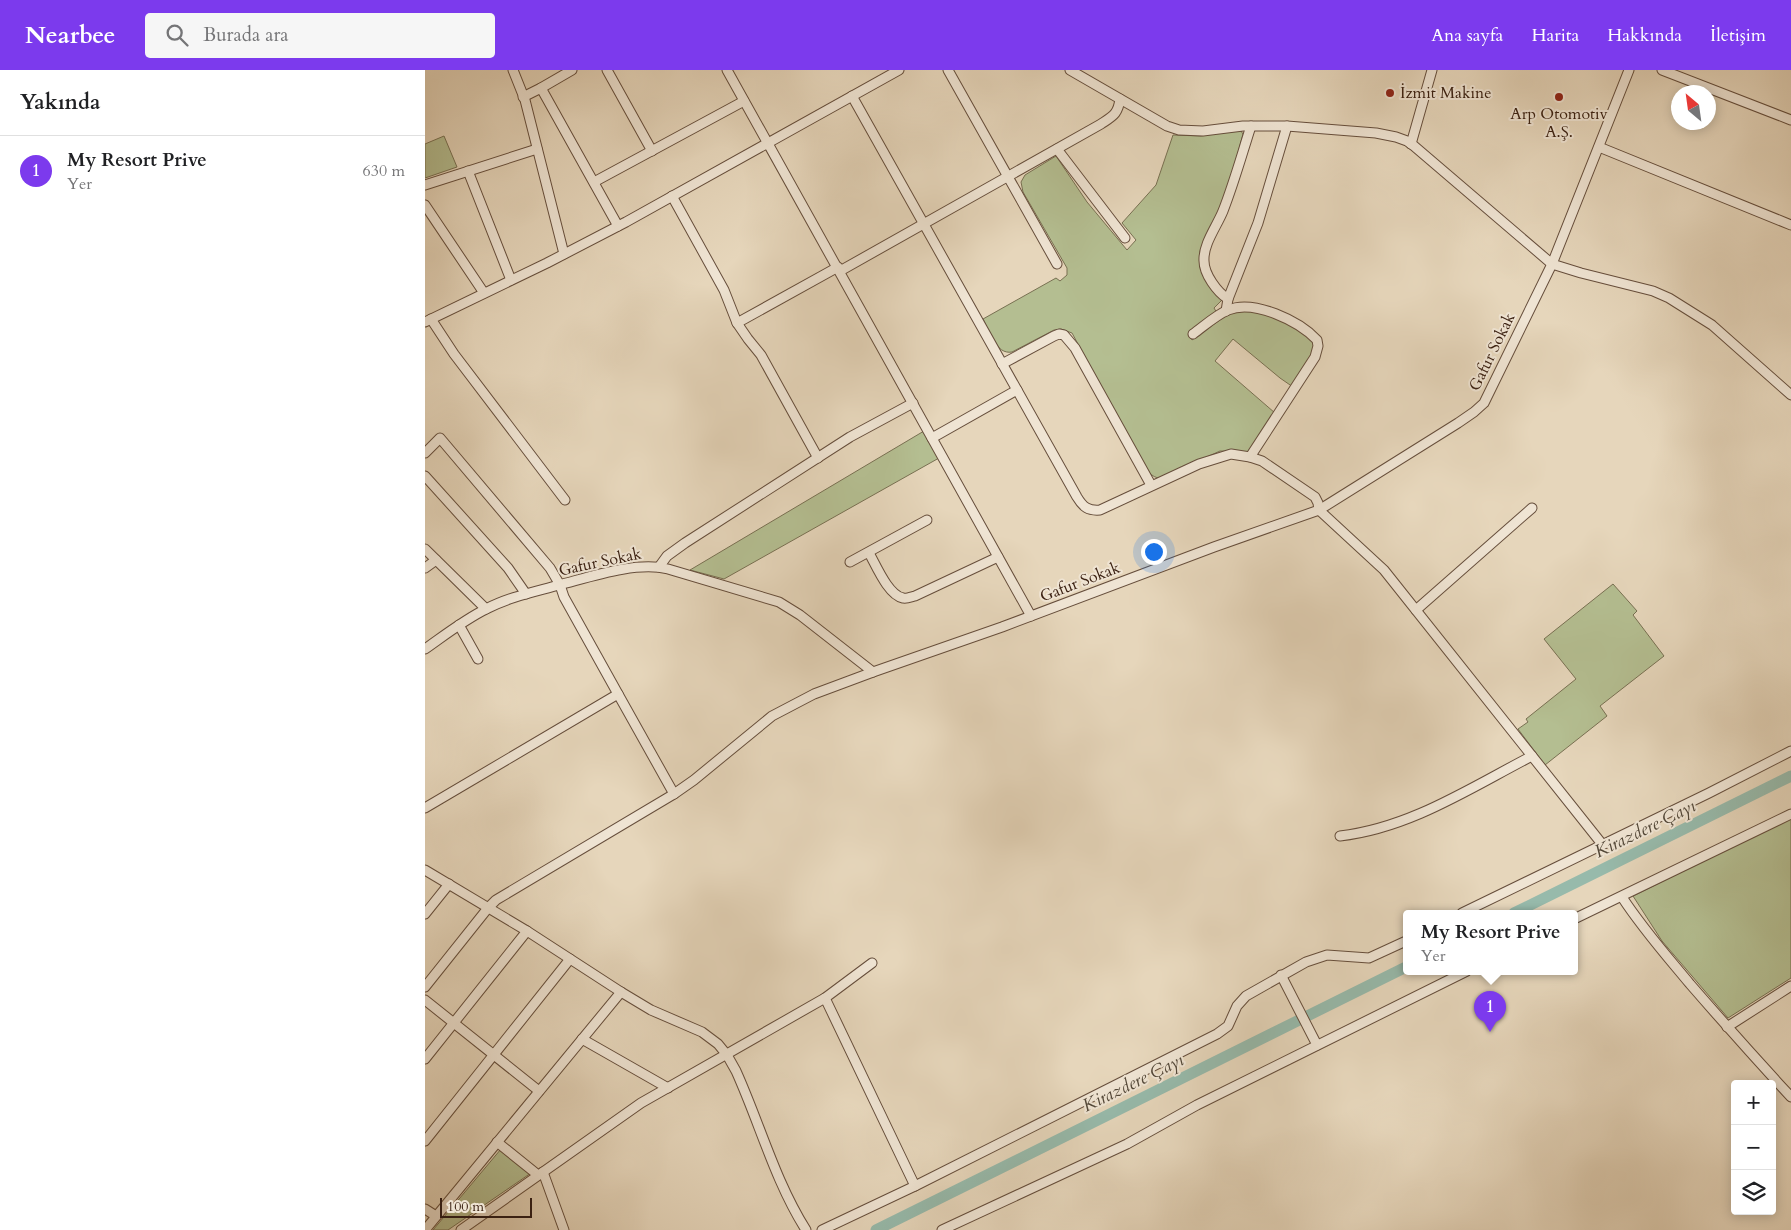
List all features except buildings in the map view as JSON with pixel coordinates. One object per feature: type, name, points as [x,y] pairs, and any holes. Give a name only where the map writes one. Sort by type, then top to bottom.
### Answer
[{"type":"street","points":[[513,70],[523,97],[564,254]]},
{"type":"street","points":[[523,97],[572,70]]},
{"type":"street","points":[[607,70],[652,151]]},
{"type":"street","points":[[727,70],[1031,616]]},
{"type":"street","points":[[565,500],[428,320],[618,226],[899,70]]},
{"type":"street","points":[[948,70],[1057,264]]},
{"type":"street","points":[[1070,70],[1167,126],[1179,130],[1203,131],[1251,126],[1287,126],[1376,133],[1396,137],[1411,144],[1552,264],[1653,291],[1669,298],[1712,326],[1791,395]]},
{"type":"street","points":[[1411,144],[1432,70]]},
{"type":"street","name":"Gafur Sokak","points":[[425,649],[486,609],[526,594],[628,569],[659,567],[779,602],[873,672],[1319,510],[1480,407],[1491,390],[1552,264],[1629,70]]},
{"type":"street","points":[[1662,70],[1791,120]]},
{"type":"street","points":[[541,88],[618,226]]},
{"type":"street","points":[[852,96],[1077,497],[1085,508],[1100,510],[1151,485],[1217,457],[1231,454],[1262,461],[1315,497],[1319,510],[1384,570],[1602,844]]},
{"type":"street","points":[[737,323],[924,224],[1057,149],[1110,118],[1119,109],[1121,99]]},
{"type":"street","points":[[594,182],[744,101]]},
{"type":"street","points":[[1228,299],[1219,291],[1208,275],[1205,267],[1205,250],[1223,212],[1251,126]]},
{"type":"street","points":[[1226,311],[1228,299],[1258,223],[1287,126]]},
{"type":"street","points":[[1599,147],[1791,225]]},
{"type":"street","points":[[425,186],[537,149]]},
{"type":"street","points":[[1057,149],[1125,238]]},
{"type":"street","points":[[468,171],[511,280]]},
{"type":"street","points":[[671,196],[724,290],[737,323],[761,355],[818,458]]},
{"type":"street","points":[[425,205],[484,293]]},
{"type":"street","points":[[1193,334],[1226,311],[1245,307],[1269,311],[1309,332],[1317,340],[1315,357],[1250,457]]},
{"type":"street","points":[[1003,364],[1054,336],[1064,335],[1075,348],[1151,485]]},
{"type":"street","points":[[932,438],[1017,390]]},
{"type":"street","points":[[659,567],[674,550],[891,413],[913,403]]},
{"type":"street","points":[[425,453],[440,438],[550,568],[560,585],[564,597],[674,794]]},
{"type":"street","points":[[425,476],[508,568],[526,594]]},
{"type":"street","points":[[1416,610],[1532,508]]},
{"type":"street","points":[[849,562],[869,553],[927,520]]},
{"type":"street","points":[[425,549],[486,609]]},
{"type":"street","points":[[869,553],[889,589],[895,595],[904,599],[915,596],[998,557]]},
{"type":"street","points":[[425,568],[436,560]]},
{"type":"street","points":[[459,625],[478,659]]},
{"type":"street","points":[[425,987],[496,900],[674,794],[694,780],[772,716],[814,694],[873,672]]},
{"type":"street","points":[[425,808],[618,694]]},
{"type":"street","points":[[1468,910],[1791,751]]},
{"type":"street","points":[[1340,836],[1361,833],[1404,821],[1532,756]]},
{"type":"street","points":[[1578,917],[1791,814]]},
{"type":"street","points":[[425,870],[527,930],[651,1010],[701,1032],[718,1044],[727,1055],[740,1080],[787,1194],[805,1230]]},
{"type":"street","points":[[425,914],[449,884]]},
{"type":"street","points":[[1622,897],[1645,930],[1727,1027],[1791,1097]]},
{"type":"street","points":[[425,1059],[527,930]]},
{"type":"street","points":[[822,1230],[915,1186],[1217,1034],[1228,1026],[1237,1006],[1246,996],[1283,978],[1319,957],[1337,954],[1369,958],[1403,942]]},
{"type":"street","points":[[425,1141],[570,959]]},
{"type":"street","points":[[461,1230],[641,1103],[825,998],[873,963]]},
{"type":"street","points":[[943,1230],[1127,1144],[1316,1042],[1458,975]]},
{"type":"street","points":[[1283,978],[1316,1042]]},
{"type":"street","points":[[1727,1027],[1791,986]]},
{"type":"street","points":[[425,1230],[621,992]]},
{"type":"street","points":[[825,998],[915,1186]]},
{"type":"street","points":[[425,1000],[539,1091]]},
{"type":"street","points":[[582,1039],[668,1088]]},
{"type":"street","points":[[497,1142],[540,1174],[564,1230]]},
{"type":"street","points":[[425,1209],[436,1216]]},
{"type":"green space","points":[[1237,130],[1243,134],[1225,201],[1200,251],[1200,265],[1222,300],[1214,308],[1217,313],[1188,334],[1192,340],[1231,312],[1258,310],[1309,334],[1317,345],[1293,387],[1233,339],[1215,361],[1275,413],[1248,452],[1220,451],[1157,478],[1150,473],[1143,463],[1072,333],[1061,329],[1054,330],[1012,352],[1006,352],[997,346],[983,319],[1056,278],[1060,281],[1067,275],[1067,268],[1023,192],[1021,182],[1025,175],[1056,156],[1087,202],[1127,250],[1136,240],[1122,223],[1156,185],[1173,135],[1201,136]]},
{"type":"green space","points":[[444,136],[457,167],[425,178],[425,144]]},
{"type":"green space","points":[[924,431],[939,458],[724,579],[690,570]]},
{"type":"green space","points":[[1613,584],[1637,611],[1633,615],[1664,656],[1600,706],[1607,716],[1545,765],[1518,729],[1528,722],[1526,719],[1576,679],[1544,639]]},
{"type":"green space","points":[[1791,818],[1791,978],[1728,1018],[1662,941],[1633,896]]},
{"type":"green space","points":[[501,1149],[531,1173],[448,1230],[433,1230]]},
{"type":"waterway","name":"Kirazdere Çayı","points":[[1520,910],[1791,776]]},
{"type":"waterway","name":"Kirazdere Çayı","points":[[876,1230],[1403,968]]},
{"type":"place","name":"İzmit Makine","points":[[1390,93]]},
{"type":"place","name":"Arp Otomotiv A.Ş.","points":[[1559,97]]},
{"type":"place","name":"My Resort Prive","points":[[1490,1032]]}]
